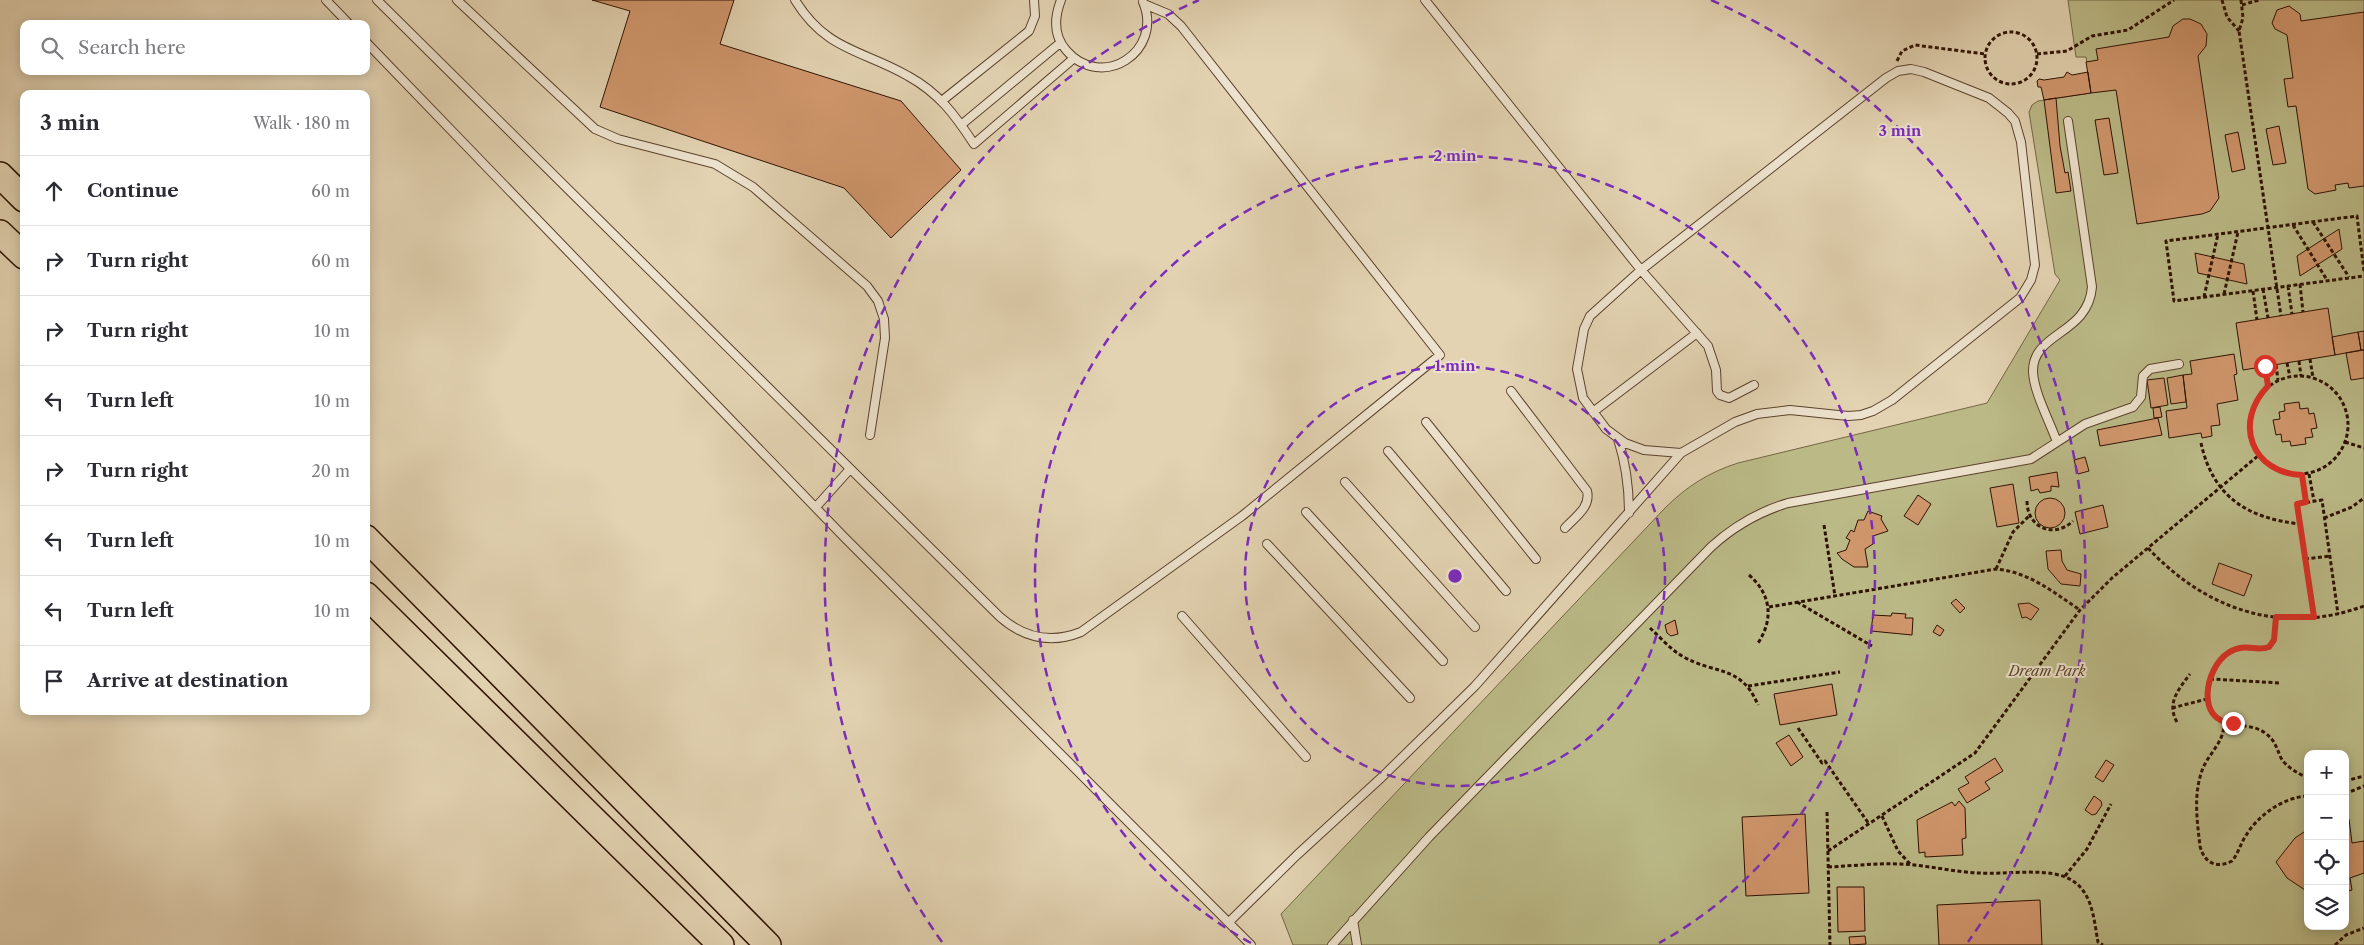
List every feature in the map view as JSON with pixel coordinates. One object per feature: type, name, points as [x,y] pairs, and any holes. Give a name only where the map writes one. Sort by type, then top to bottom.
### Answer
[{"type":"main road","points":[[0,175],[20,195]]},
{"type":"main road","points":[[0,233],[20,252]]},
{"type":"main road","points":[[370,542],[768,945]]},
{"type":"main road","points":[[370,599],[721,945]]},
{"type":"lane","points":[[326,0],[344,20]]},
{"type":"lane","points":[[377,0],[1010,625],[1020,632],[1056,639],[1081,632],[1242,516],[1440,355],[1181,26],[1168,14],[1143,2]]},
{"type":"lane","points":[[457,0],[595,129],[618,139],[714,164],[728,170],[753,187],[867,286],[882,310],[885,328],[870,435]]},
{"type":"lane","points":[[796,0],[810,20],[835,42],[850,51],[909,76],[942,100],[974,144],[1073,59]]},
{"type":"lane","points":[[942,100],[1028,31],[1035,16],[1034,0]]},
{"type":"lane","points":[[1060,0],[1056,14],[1056,29],[1060,43],[1073,59],[1085,65],[1098,68],[1111,67],[1124,62],[1135,54],[1142,43],[1147,23],[1143,2]]},
{"type":"lane","points":[[1425,0],[1641,270],[1708,346],[1713,358],[1717,391],[1720,395],[1729,398],[1754,384]]},
{"type":"lane","points":[[961,125],[1060,43]]},
{"type":"lane","points":[[370,46],[816,507],[1230,921],[1251,945]]},
{"type":"lane","points":[[1230,921],[1296,855],[1382,777],[1475,686],[1682,453],[1735,422],[1756,414],[1790,410],[1848,416],[1873,411],[1907,388],[2012,305],[2026,290],[2035,265],[2021,142],[2015,121],[2002,107],[1989,98],[1924,72],[1911,69],[1898,71],[1886,78],[1641,270],[1594,310],[1584,329],[1577,369],[1578,382],[1583,398],[1606,429],[1618,439],[1644,450],[1682,453]]},
{"type":"lane","points":[[2057,442],[2036,385],[2034,364],[2045,344],[2071,327],[2082,315],[2089,303],[2092,287],[2068,121]]},
{"type":"lane","points":[[1593,412],[1697,333]]},
{"type":"lane","points":[[1332,945],[1352,920],[1429,836],[1724,535],[1762,512],[1788,503],[2021,462],[2040,454],[2096,419],[2134,407],[2141,397],[2143,376],[2150,369],[2179,364]]},
{"type":"lane","points":[[1511,391],[1587,491],[1589,499],[1587,505],[1565,528]]},
{"type":"lane","points":[[1426,422],[1536,559]]},
{"type":"lane","points":[[1618,439],[1625,463],[1629,488],[1629,513]]},
{"type":"lane","points":[[1388,450],[1506,591]]},
{"type":"lane","points":[[816,507],[850,468]]},
{"type":"lane","points":[[1345,482],[1475,627]]},
{"type":"lane","points":[[1306,512],[1443,661]]},
{"type":"lane","points":[[1267,544],[1410,698]]},
{"type":"lane","points":[[1182,616],[1306,757]]},
{"type":"lane","points":[[1352,920],[1357,945]]},
{"type":"path","points":[[2037,54],[2067,51],[2092,36],[2128,30],[2174,0]]},
{"type":"path","points":[[2222,0],[2227,17],[2239,30]]},
{"type":"path","points":[[2241,0],[2243,18],[2239,30],[2280,316]]},
{"type":"path","points":[[2242,5],[2259,0]]},
{"type":"path","points":[[2007,32],[2023,35],[2029,40],[2037,54],[2034,70],[2029,77],[2015,85],[2006,85],[1992,77],[1987,71],[1984,54],[1992,40],[2007,32]]},
{"type":"path","points":[[1898,71],[1897,57],[1902,51],[1915,45],[1984,54]]},
{"type":"path","points":[[2364,271],[2357,216],[2166,241],[2174,301],[2364,276]]},
{"type":"path","points":[[2314,222],[2349,278]]},
{"type":"path","points":[[2293,224],[2327,280]]},
{"type":"path","points":[[2224,294],[2238,232]]},
{"type":"path","points":[[2204,297],[2218,234]]},
{"type":"path","points":[[2300,284],[2304,312]]},
{"type":"path","points":[[2288,286],[2292,314]]},
{"type":"path","points":[[2263,289],[2268,318]]},
{"type":"path","points":[[2253,290],[2258,320]]},
{"type":"path","points":[[2310,359],[2312,378]]},
{"type":"path","points":[[2299,361],[2301,376]]},
{"type":"path","points":[[2288,363],[2290,376]]},
{"type":"path","points":[[2276,365],[2278,380]]},
{"type":"path","points":[[2265,366],[2268,386]]},
{"type":"path","points":[[2290,376],[2312,378],[2332,389],[2345,408],[2348,425],[2345,442],[2335,459],[2327,466],[2302,475],[2282,472],[2259,455],[2250,436],[2250,414],[2260,394],[2278,380],[2290,376]]},
{"type":"path","points":[[2345,442],[2364,448]]},
{"type":"path","points":[[2201,444],[2208,465],[2221,488],[2233,501],[2249,511],[2274,520],[2300,524]]},
{"type":"path","points":[[1828,851],[1976,754],[2080,610],[2112,578],[2259,455]]},
{"type":"path","points":[[2309,474],[2314,501]]},
{"type":"path","points":[[2302,475],[2306,502]]},
{"type":"path","points":[[2324,518],[2345,511],[2364,498]]},
{"type":"path","points":[[2314,617],[2297,504],[2322,500],[2338,614]]},
{"type":"path","points":[[2027,501],[2029,516],[2039,527],[2053,531],[2061,529],[2073,521]]},
{"type":"path","points":[[1996,569],[2012,532],[2029,516]]},
{"type":"path","points":[[1824,525],[1835,596]]},
{"type":"path","points":[[2148,548],[2180,579],[2198,591],[2239,610],[2276,617],[2314,617],[2338,614],[2364,606]]},
{"type":"path","points":[[2305,559],[2330,556]]},
{"type":"path","points":[[1769,607],[1996,569],[2008,570],[2032,578],[2080,610]]},
{"type":"path","points":[[1749,575],[1762,589],[1769,607],[1767,626],[1758,643]]},
{"type":"path","points":[[1797,602],[1872,646]]},
{"type":"path","points":[[2276,617],[2274,640],[2269,647],[2241,647],[2225,655],[2218,662],[2210,679],[2207,699],[2214,714],[2220,720],[2246,725],[2266,733],[2276,743],[2284,762],[2304,775]]},
{"type":"path","points":[[1642,620],[1683,656],[1735,675],[1748,686],[1758,705]]},
{"type":"path","points":[[1748,686],[1840,672]]},
{"type":"path","points":[[2177,722],[2172,708],[2176,694],[2190,674]]},
{"type":"path","points":[[2210,679],[2280,683]]},
{"type":"path","points":[[2172,708],[2207,699]]},
{"type":"path","points":[[2224,722],[2223,734],[2204,768],[2197,793],[2200,846],[2204,857],[2209,862],[2220,866],[2232,862],[2244,838],[2259,820],[2285,801],[2304,797]]},
{"type":"path","points":[[1798,728],[1822,763],[1825,761],[1869,824]]},
{"type":"path","points":[[2349,780],[2364,776]]},
{"type":"path","points":[[2349,792],[2364,786]]},
{"type":"path","points":[[2065,876],[2086,850],[2111,804]]},
{"type":"path","points":[[1827,812],[1830,945]]},
{"type":"path","points":[[1882,816],[1898,851],[1911,865]]},
{"type":"path","points":[[1828,867],[1911,865],[1964,872],[2065,876],[2074,881],[2089,901],[2098,942],[2103,945]]},
{"type":"path","points":[[2334,945],[2346,936],[2364,928]]},
{"type":"green space","name":"Dream Park","points":[[2068,0],[2364,0],[2364,945],[1293,945],[1281,914],[1681,493],[1698,481],[1738,463],[1987,403],[2060,280],[2055,274],[2029,112],[2032,105],[2038,101],[2091,93],[2086,57],[2076,57]]},
{"type":"building","points":[[592,0],[734,0],[720,44],[901,101],[961,170],[891,238],[844,188],[600,107],[630,11]]},
{"type":"building","points":[[2289,6],[2300,14],[2301,21],[2364,12],[2364,186],[2349,188],[2348,183],[2335,185],[2336,190],[2315,194],[2308,189],[2296,106],[2288,107],[2284,79],[2293,78],[2287,35],[2275,29],[2272,23],[2277,10]]},
{"type":"building","points":[[2183,19],[2190,19],[2201,24],[2207,34],[2206,46],[2198,56],[2219,198],[2210,211],[2202,214],[2137,224],[2116,90],[2091,93],[2086,62],[2098,60],[2096,49],[2169,37],[2173,26]]},
{"type":"building","points":[[2067,72],[2072,75],[2088,72],[2091,93],[2044,100],[2041,87],[2038,87],[2037,81],[2039,79],[2064,77]]},
{"type":"building","points":[[2056,98],[2060,146],[2065,173],[2068,172],[2071,191],[2056,193],[2044,100]]},
{"type":"building","points":[[2109,118],[2118,173],[2104,175],[2095,120]]},
{"type":"building","points":[[2279,126],[2286,163],[2273,165],[2266,129]]},
{"type":"building","points":[[2238,132],[2245,169],[2232,172],[2225,135]]},
{"type":"building","points":[[2339,229],[2342,249],[2300,276],[2297,256]]},
{"type":"building","points":[[2195,253],[2244,264],[2247,284],[2198,273]]},
{"type":"building","points":[[2328,308],[2335,355],[2243,370],[2236,323]]},
{"type":"building","points":[[2364,331],[2364,350],[2361,350],[2358,332]]},
{"type":"building","points":[[2358,332],[2361,350],[2335,355],[2332,337]]},
{"type":"building","points":[[2364,350],[2364,378],[2351,380],[2346,353]]},
{"type":"building","points":[[2234,354],[2237,374],[2234,375],[2238,400],[2217,404],[2220,425],[2211,426],[2212,436],[2202,438],[2201,433],[2169,438],[2166,411],[2187,408],[2183,375],[2192,374],[2190,361]]},
{"type":"building","points":[[2183,375],[2186,402],[2171,404],[2167,378]]},
{"type":"building","points":[[2164,378],[2168,405],[2151,408],[2147,380]]},
{"type":"building","points":[[2299,402],[2300,409],[2308,408],[2309,414],[2314,413],[2317,428],[2311,429],[2313,437],[2305,438],[2306,444],[2291,446],[2290,441],[2282,442],[2281,434],[2276,435],[2273,420],[2280,419],[2279,412],[2285,411],[2284,404]]},
{"type":"building","points":[[2160,407],[2162,417],[2154,418],[2153,408]]},
{"type":"building","points":[[2158,418],[2162,435],[2100,446],[2097,430]]},
{"type":"building","points":[[2085,457],[2089,471],[2078,474],[2074,460]]},
{"type":"building","points":[[2057,472],[2059,487],[2051,486],[2051,491],[2040,493],[2038,489],[2031,491],[2029,477]]},
{"type":"building","points":[[2013,484],[2019,523],[1997,527],[1990,488]]},
{"type":"building","points":[[1918,495],[1931,504],[1918,525],[1904,516]]},
{"type":"building","points":[[2050,498],[2061,502],[2065,513],[2061,524],[2050,528],[2039,524],[2035,513],[2039,502]]},
{"type":"building","points":[[2103,505],[2108,527],[2080,534],[2075,512]]},
{"type":"building","points":[[1868,511],[1882,516],[1881,519],[1888,531],[1873,536],[1873,544],[1865,549],[1868,567],[1854,567],[1837,553],[1846,550],[1850,540],[1846,538],[1851,530],[1854,532],[1858,520],[1864,520]]},
{"type":"building","points":[[2061,550],[2062,561],[2067,570],[2081,574],[2080,586],[2061,584],[2048,569],[2046,551]]},
{"type":"building","points":[[2219,563],[2252,575],[2244,596],[2212,584]]},
{"type":"building","points":[[1956,599],[1965,608],[1960,613],[1951,603]]},
{"type":"building","points":[[2029,603],[2039,609],[2031,620],[2026,617],[2022,618],[2018,604]]},
{"type":"building","points":[[1892,613],[1906,614],[1905,618],[1913,618],[1912,635],[1871,631],[1873,615],[1891,616]]},
{"type":"building","points":[[1675,620],[1678,634],[1671,636],[1667,633],[1665,625]]},
{"type":"building","points":[[1937,625],[1944,630],[1940,636],[1933,632]]},
{"type":"building","points":[[1832,684],[1837,715],[1780,725],[1774,694]]},
{"type":"building","points":[[1789,735],[1803,757],[1791,766],[1776,743]]},
{"type":"building","points":[[1995,758],[2003,771],[1985,782],[1990,789],[1967,803],[1958,789],[1969,783],[1965,777]]},
{"type":"building","points":[[2106,760],[2114,765],[2103,782],[2095,777]]},
{"type":"building","points":[[2094,796],[2101,801],[2102,805],[2096,814],[2092,815],[2085,810]]},
{"type":"building","points":[[1959,801],[1965,808],[1966,838],[1962,839],[1963,855],[1925,857],[1925,852],[1919,853],[1917,820],[1952,802],[1955,806]]},
{"type":"building","points":[[1805,814],[1809,893],[1746,896],[1742,817]]},
{"type":"building","points":[[2349,819],[2352,843],[2364,841],[2364,873],[2350,878],[2352,890],[2349,891]]},
{"type":"building","points":[[2304,832],[2304,889],[2287,878],[2276,862],[2295,838]]},
{"type":"building","points":[[1837,887],[1864,887],[1865,931],[1838,932]]},
{"type":"building","points":[[2040,900],[2042,945],[1939,945],[1937,905]]},
{"type":"building","points":[[1865,936],[1866,944],[1850,945],[1849,937]]},
{"type":"route","points":[[2233,723],[2220,720],[2209,707],[2207,699],[2210,679],[2218,662],[2232,650],[2241,647],[2250,646],[2262,649],[2269,647],[2274,640],[2276,617],[2314,617],[2297,504],[2306,502],[2302,475],[2282,472],[2266,462],[2259,455],[2250,436],[2250,414],[2260,394],[2268,386],[2265,366]]}]
